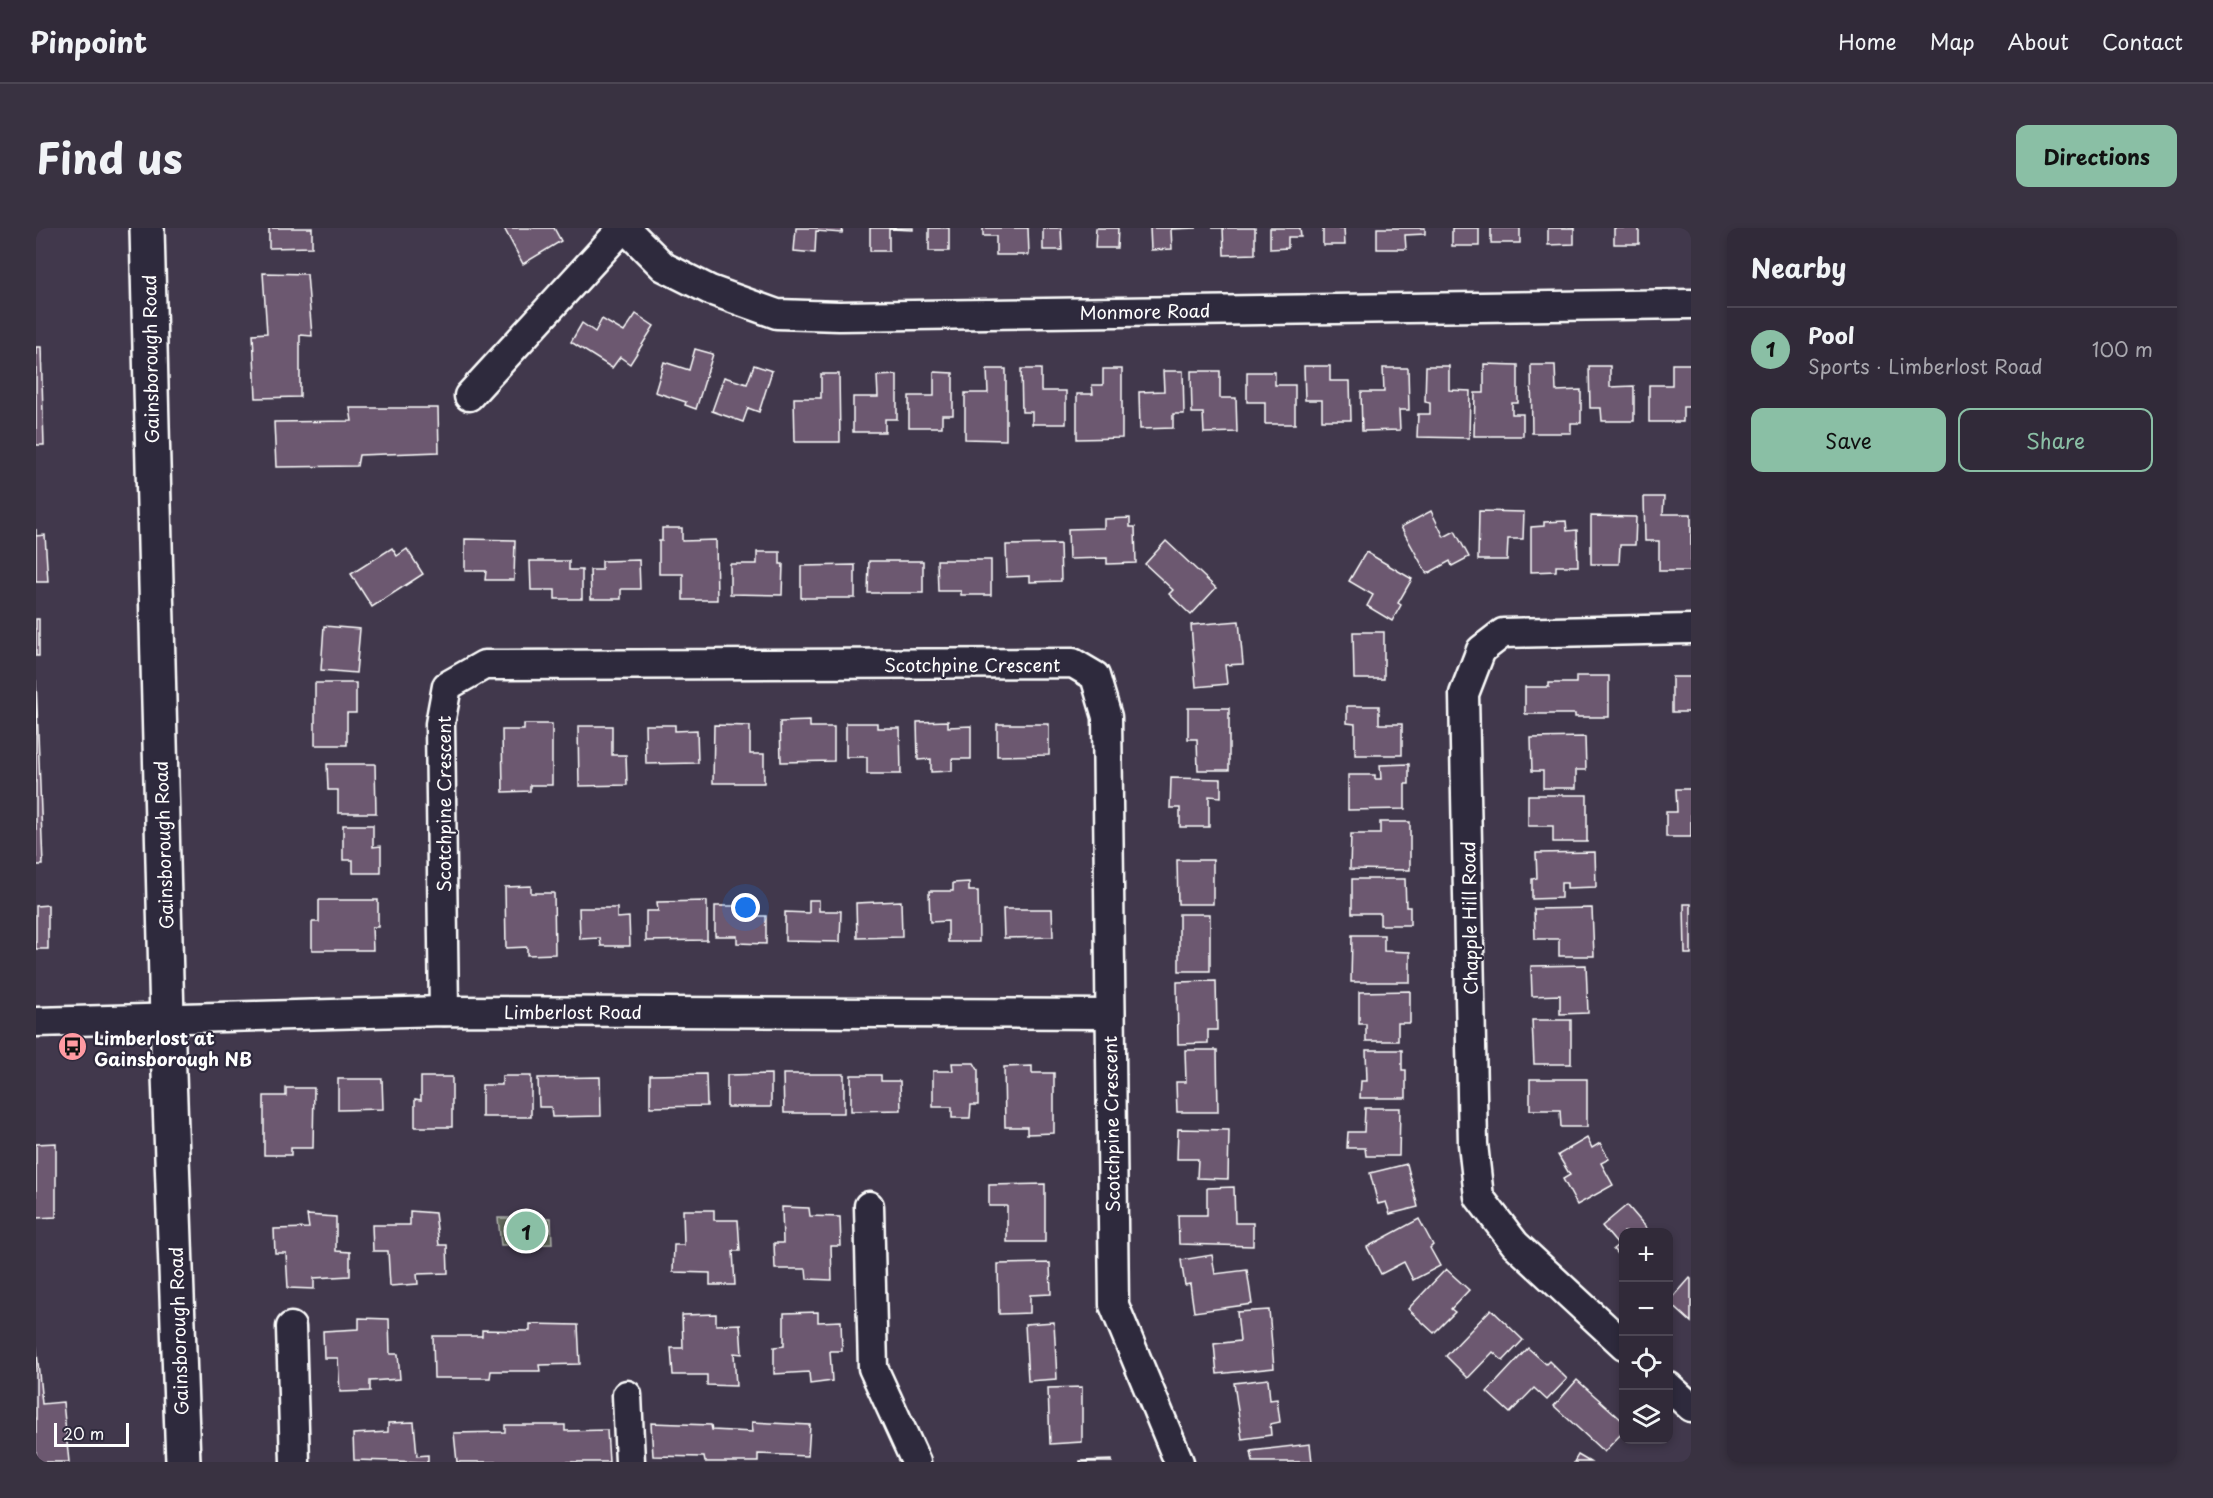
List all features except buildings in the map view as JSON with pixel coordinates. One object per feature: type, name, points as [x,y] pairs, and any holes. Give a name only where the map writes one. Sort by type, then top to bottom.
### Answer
[{"type":"main road","name":"Gainsborough Road","points":[[147,228],[167,1019],[183,1462]]},
{"type":"street","name":"Monmore Road","points":[[624,228],[664,267],[710,290],[777,314],[1691,304]]},
{"type":"street","points":[[469,396],[624,228]]},
{"type":"street","name":"Chapple Hill Road","points":[[1619,1341],[1515,1244],[1479,1197],[1473,1144],[1464,694],[1481,650],[1503,633],[1691,629]]},
{"type":"street","name":"Scotchpine Crescent","points":[[444,1011],[440,724],[447,686],[484,665],[1072,663],[1095,676],[1107,717],[1114,1305],[1179,1462]]},
{"type":"street","name":"Limberlost Road","points":[[36,1022],[444,1011],[1110,1014]]},
{"type":"street","points":[[869,1206],[873,1368],[916,1462]]},
{"type":"street","points":[[291,1327],[295,1462]]},
{"type":"street","points":[[1672,1390],[1691,1407]]},
{"type":"street","points":[[627,1395],[630,1462]]},
{"type":"green space","points":[[498,1218],[551,1218],[552,1244],[501,1245]]},
{"type":"place","name":"Limberlost at Gainsborough NB","points":[[73,1047]]},
{"type":"place","name":"Pool","points":[[526,1231]]}]
